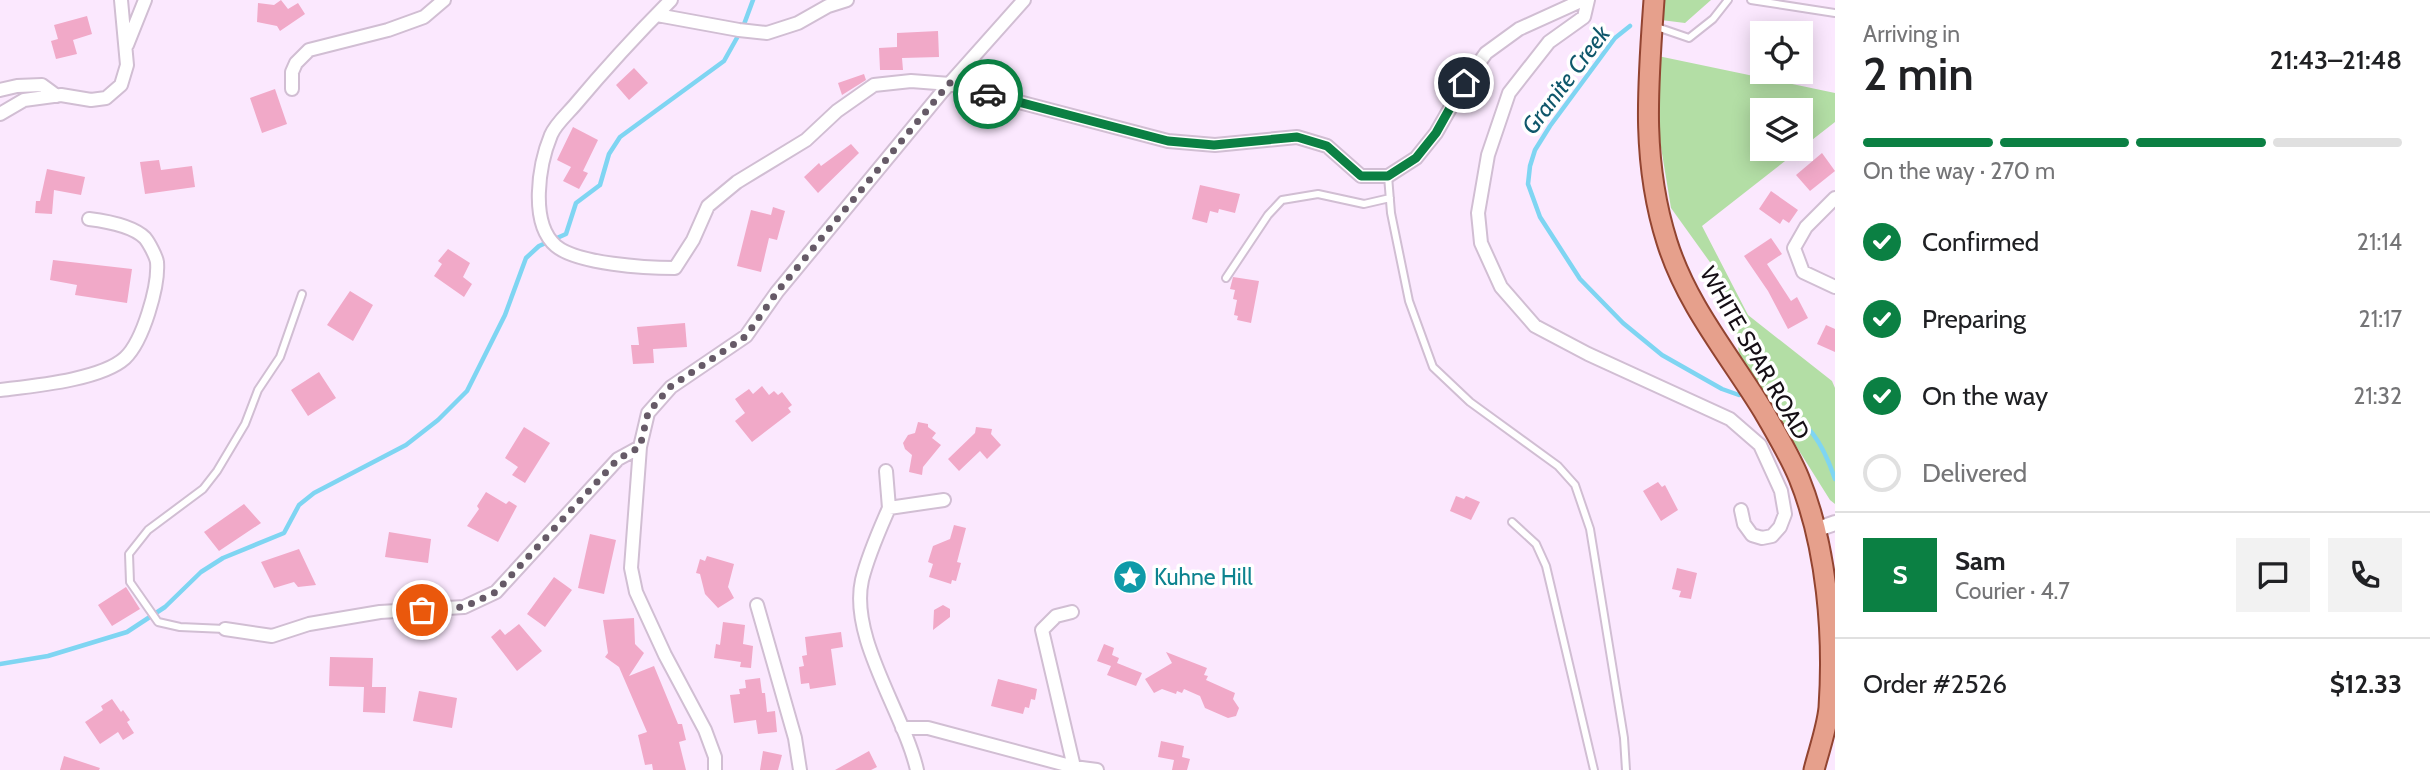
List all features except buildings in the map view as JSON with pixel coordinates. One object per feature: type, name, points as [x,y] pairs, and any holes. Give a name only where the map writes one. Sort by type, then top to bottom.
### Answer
[{"type":"main road","name":"WHITE SPAR ROAD","points":[[1654,0],[1647,105],[1649,157],[1667,243],[1690,298],[1764,412],[1799,477],[1815,530],[1828,609],[1829,711],[1814,770]]},
{"type":"street","points":[[0,114],[24,100],[57,96],[91,100],[106,98],[121,85],[127,65],[121,0]]},
{"type":"street","points":[[126,47],[145,0]]},
{"type":"street","points":[[292,89],[292,72],[296,63],[309,50],[388,30],[424,17],[444,0]]},
{"type":"street","points":[[671,0],[611,61],[551,133],[538,189],[543,230],[557,247],[589,260],[645,268],[675,268],[693,240],[709,206],[737,182],[806,140],[837,111],[874,85],[911,81],[950,83],[1168,141],[1214,145],[1297,137],[1327,146],[1361,176],[1388,176],[1416,158],[1436,133],[1464,83],[1486,53],[1519,29],[1586,0]]},
{"type":"street","points":[[657,15],[767,33],[798,23],[828,6],[847,0]]},
{"type":"street","points":[[715,770],[715,757],[705,730],[636,592],[631,568],[640,447],[648,413],[670,387],[746,336],[777,292],[950,83],[1024,0]]},
{"type":"street","points":[[1586,0],[1584,17],[1549,42],[1509,93],[1488,155],[1478,213],[1481,243],[1501,287],[1535,326],[1588,354],[1730,419],[1760,445],[1781,491],[1785,514],[1780,527],[1772,536],[1762,538],[1752,535],[1744,524],[1741,510]]},
{"type":"street","points":[[0,90],[42,85],[57,96]]},
{"type":"street","points":[[1835,198],[1806,226],[1794,248],[1803,272],[1835,287]]},
{"type":"street","points":[[0,390],[96,373],[125,358],[141,332],[155,296],[157,260],[144,237],[113,222],[89,219]]},
{"type":"street","points":[[225,629],[272,636],[309,624],[380,612],[464,607],[496,592],[618,459],[640,447]]},
{"type":"street","points":[[886,471],[888,509],[862,582],[863,628],[917,770]]},
{"type":"street","points":[[888,509],[944,500]]},
{"type":"street","points":[[1815,530],[1835,523]]},
{"type":"street","points":[[757,605],[795,738],[800,770]]},
{"type":"street","points":[[1072,612],[1056,616],[1042,630],[1074,767]]},
{"type":"street","points":[[902,727],[928,728],[1074,767],[1097,770]]},
{"type":"lane","points":[[1652,25],[1689,38],[1713,19],[1728,0]]},
{"type":"lane","points":[[1751,0],[1835,13]]},
{"type":"lane","points":[[1388,176],[1391,213],[1409,301],[1433,367],[1470,402],[1558,466],[1574,485],[1590,529],[1624,738],[1626,770]]},
{"type":"lane","points":[[1226,278],[1268,215],[1282,200],[1318,194],[1364,204],[1390,198]]},
{"type":"lane","points":[[225,629],[180,627],[158,622],[130,582],[129,554],[149,530],[203,489],[217,471],[245,424],[258,390],[280,357],[302,294]]},
{"type":"lane","points":[[1512,522],[1536,544],[1546,566],[1594,770]]},
{"type":"green space","points":[[1663,0],[1711,0],[1685,23],[1661,20]]},
{"type":"green space","points":[[1658,56],[1750,75],[1750,84],[1792,84],[1835,93],[1835,122],[1813,139],[1813,98],[1750,98],[1750,161],[1785,161],[1702,226],[1748,315],[1832,381],[1835,388],[1835,504],[1739,355],[1736,324],[1717,272],[1671,208],[1659,135]]},
{"type":"waterway","points":[[0,664],[48,656],[127,632],[165,607],[201,572],[223,558],[284,533],[299,505],[314,493],[406,445],[438,420],[467,391],[505,315],[526,258],[539,246],[566,234],[576,203],[600,185],[609,154],[620,137],[724,61],[743,27],[753,0]]},
{"type":"waterway","name":"Granite Creek","points":[[1630,26],[1615,38],[1550,126],[1535,150],[1528,184],[1540,217],[1580,279],[1623,323],[1662,355],[1722,389],[1739,395]]},
{"type":"waterway","name":"Granite Creek","points":[[1772,406],[1796,418],[1813,434],[1835,479]]},
{"type":"way so far","points":[[422,610],[464,607],[496,592],[618,459],[640,447],[648,413],[670,387],[746,336],[777,292],[950,83],[988,94]]},
{"type":"place","name":"Kuhne Hill","points":[[1130,577]]},
{"type":"route","points":[[988,94],[1168,141],[1214,145],[1297,137],[1327,146],[1361,176],[1388,176],[1416,158],[1436,133],[1464,83]]}]
